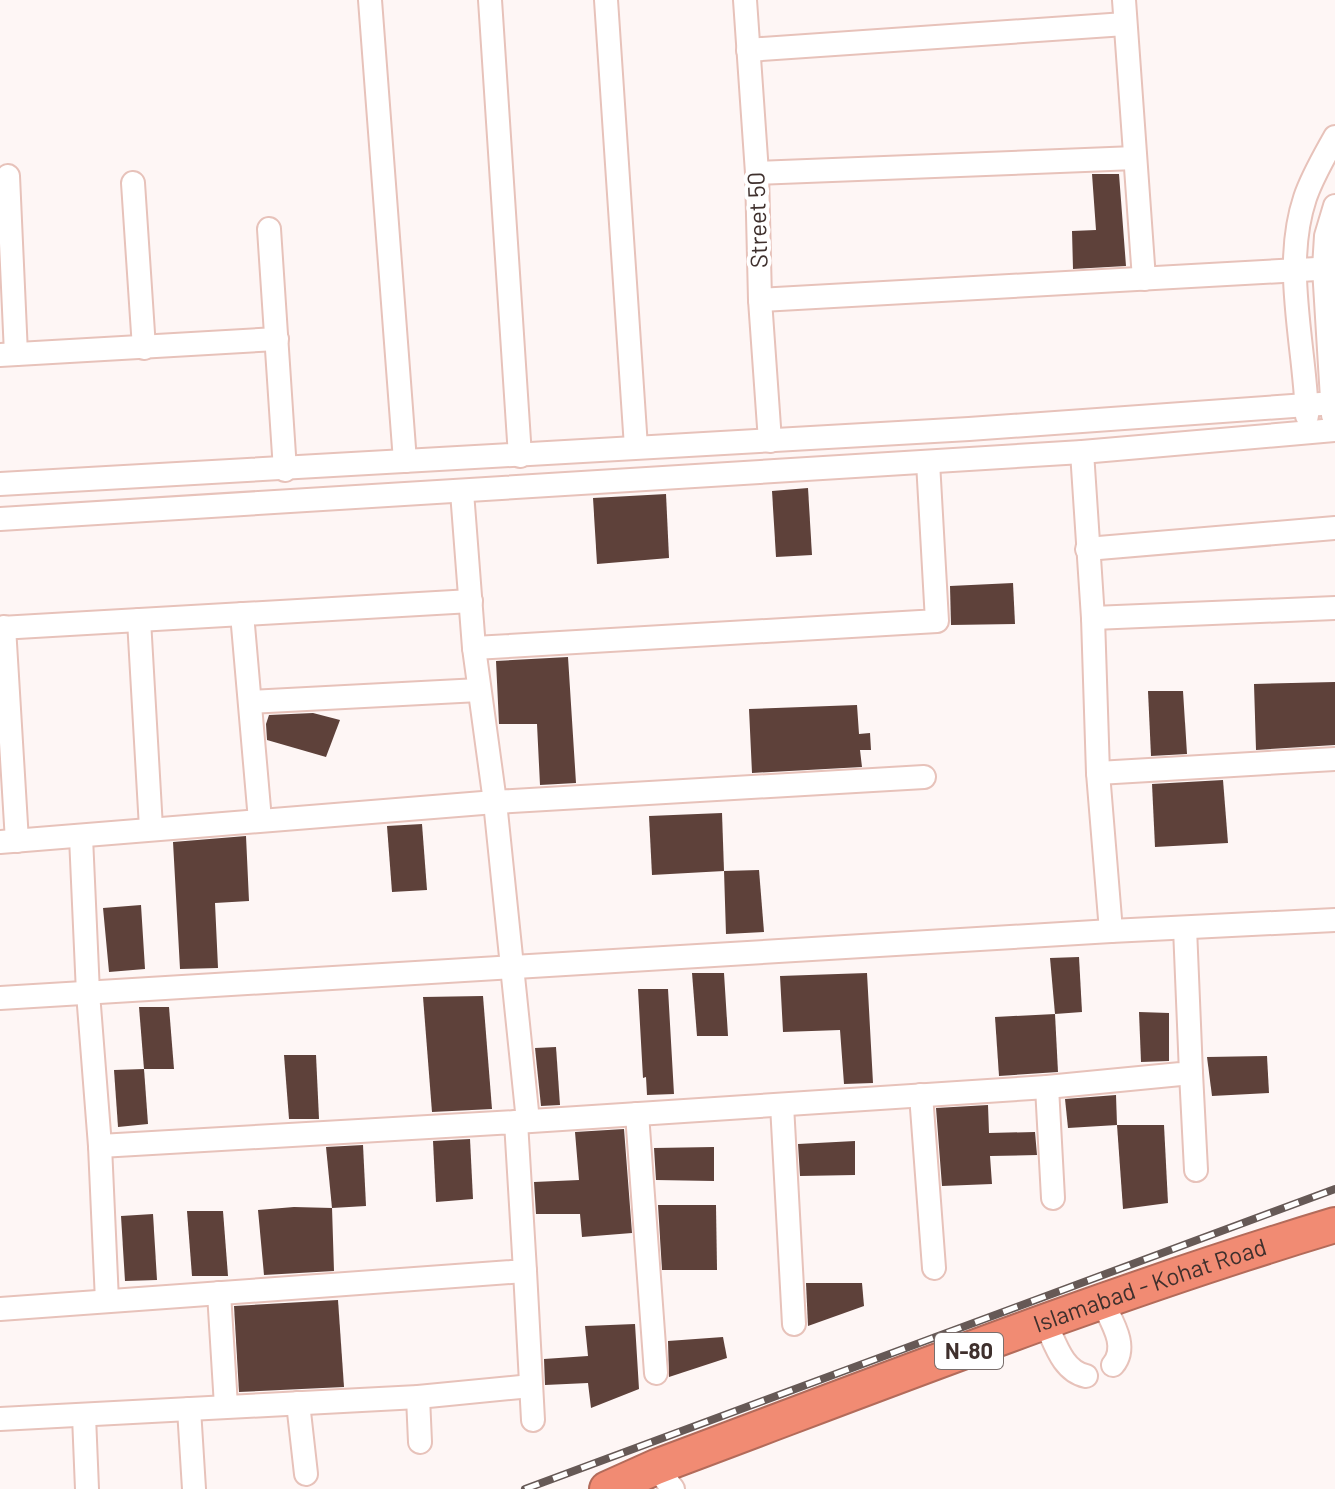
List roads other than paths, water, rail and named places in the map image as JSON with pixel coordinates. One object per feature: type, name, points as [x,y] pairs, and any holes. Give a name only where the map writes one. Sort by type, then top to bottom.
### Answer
[{"type":"highway","name":"Islamabad - Kohat Road","points":[[607,1489],[665,1478],[1045,1322],[1246,1252],[1335,1225]]},
{"type":"street","points":[[370,0],[405,461]]},
{"type":"street","points":[[490,0],[520,456]]},
{"type":"street","points":[[606,0],[636,447]]},
{"type":"street","name":"Street 50","points":[[745,0],[770,441]]},
{"type":"street","points":[[1124,0],[1144,279]]},
{"type":"street","points":[[748,50],[1125,24]]},
{"type":"street","points":[[1308,433],[1296,269],[1297,234],[1305,199],[1335,137]]},
{"type":"street","points":[[757,173],[1135,158]]},
{"type":"street","points":[[8,176],[8,355],[277,339]]},
{"type":"street","points":[[133,183],[144,348]]},
{"type":"street","points":[[0,519],[1082,452],[1334,430],[1330,268],[1326,236],[1335,206]]},
{"type":"street","points":[[269,229],[285,470]]},
{"type":"street","points":[[760,300],[1330,268]]},
{"type":"street","points":[[0,484],[969,429],[1334,403]]},
{"type":"street","points":[[696,444],[699,476]]},
{"type":"street","points":[[1082,452],[1093,618],[1098,773],[1111,931]]},
{"type":"street","points":[[474,648],[937,621],[928,462]]},
{"type":"street","points":[[462,492],[474,648],[495,802],[512,966],[522,1121],[525,1271],[533,1420]]},
{"type":"street","points":[[1087,549],[1335,528]]},
{"type":"street","points":[[471,601],[2,628],[9,841],[495,802],[924,777]]},
{"type":"street","points":[[1093,618],[1335,608]]},
{"type":"street","points":[[242,614],[260,820]]},
{"type":"street","points":[[139,620],[151,828]]},
{"type":"street","points":[[250,702],[479,690]]},
{"type":"street","points":[[1098,773],[1335,759]]},
{"type":"street","points":[[81,837],[107,1301]]},
{"type":"street","points":[[0,998],[1335,920]]},
{"type":"street","points":[[1185,928],[1196,1170]]},
{"type":"street","points":[[100,1146],[782,1105],[1047,1087],[1191,1073]]},
{"type":"street","points":[[1047,1087],[1053,1198]]},
{"type":"street","points":[[921,1095],[934,1268]]},
{"type":"street","points":[[782,1105],[794,1324]]},
{"type":"street","points":[[637,1114],[656,1373]]},
{"type":"street","points":[[0,1309],[525,1271]]},
{"type":"street","points":[[219,1293],[226,1406]]},
{"type":"street","points":[[1102,1301],[1121,1347],[1120,1356],[1113,1365]]},
{"type":"street","points":[[1045,1322],[1067,1366],[1074,1373],[1086,1376]]},
{"type":"street","points":[[0,1419],[418,1397],[531,1386]]},
{"type":"street","points":[[418,1397],[420,1442]]},
{"type":"street","points":[[298,1403],[306,1474]]},
{"type":"street","points":[[189,1409],[194,1489]]},
{"type":"street","points":[[84,1416],[87,1489]]},
{"type":"railway","points":[[525,1489],[1335,1189]]}]
